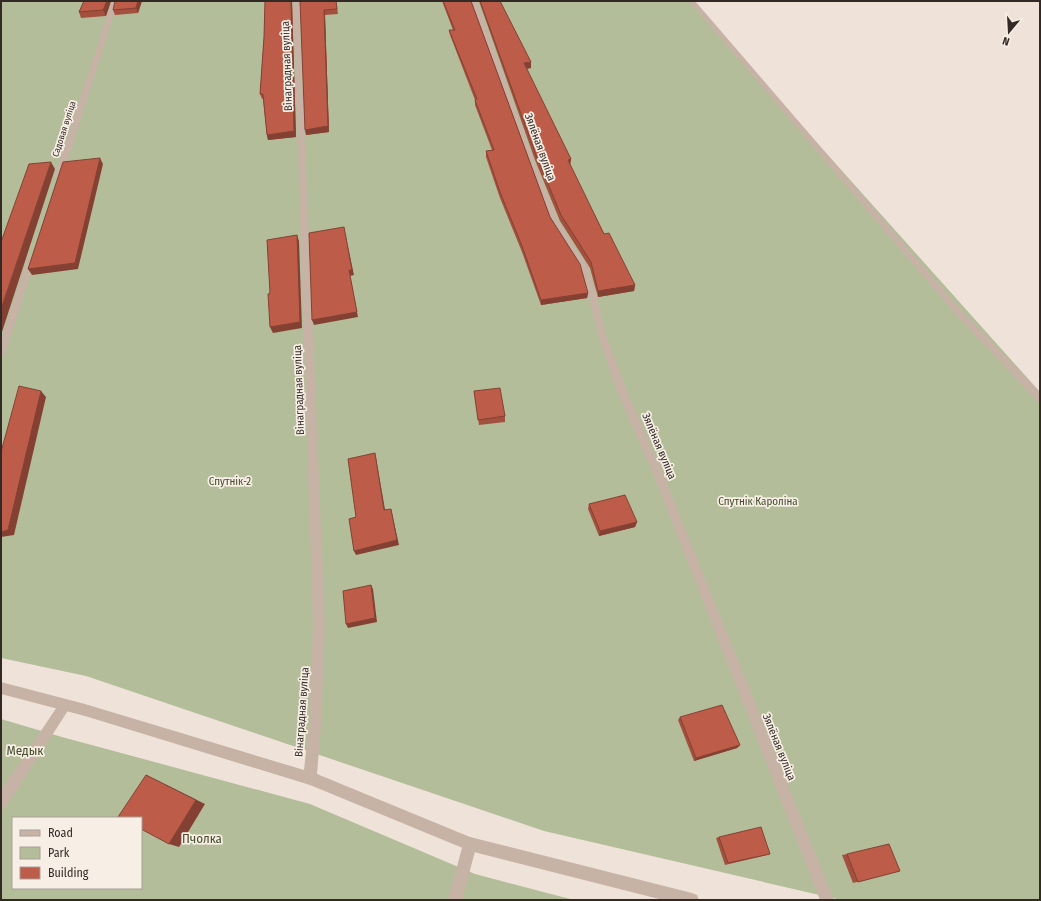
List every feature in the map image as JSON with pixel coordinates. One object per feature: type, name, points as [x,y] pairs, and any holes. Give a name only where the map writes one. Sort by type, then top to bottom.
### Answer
[{"type":"street","name":"Садовая вуліца","points":[[57,182],[115,1]]},
{"type":"street","name":"Вінаградная вуліца","points":[[296,1],[320,624],[315,726],[310,778]]},
{"type":"street","name":"Зялёная вуліца","points":[[474,1],[531,161],[552,215],[585,269],[603,338],[623,394],[657,471],[827,900]]},
{"type":"street","points":[[692,1],[960,314],[1040,398]]},
{"type":"street","points":[[1,354],[35,249]]},
{"type":"street","points":[[1,688],[65,705],[310,778],[470,844],[692,900]]},
{"type":"street","points":[[1,802],[65,705]]},
{"type":"street","points":[[455,900],[470,844]]},
{"type":"green space","name":"Спутнік Кароліна","points":[[1,1],[690,1],[1040,392],[1040,900],[841,900],[544,831],[86,676],[1,658]]},
{"type":"green space","name":"Пчолка","points":[[1,719],[310,804],[475,874],[574,900],[1,900]]},
{"type":"building","points":[[84,1],[107,1],[103,10],[79,12]]},
{"type":"building","points":[[115,1],[138,1],[136,8],[113,10]]},
{"type":"building","points":[[265,1],[291,1],[294,131],[267,135],[263,94],[260,94]]},
{"type":"building","points":[[300,1],[336,1],[337,9],[324,10],[328,126],[305,130]]},
{"type":"building","points":[[443,1],[471,1],[550,217],[580,264],[588,293],[541,300],[486,151],[494,150],[475,100],[477,99],[449,30],[455,30]]},
{"type":"building","points":[[480,1],[500,1],[531,62],[524,63],[571,159],[568,160],[604,234],[609,233],[635,285],[598,291],[591,262],[561,215],[536,155]]},
{"type":"building","points":[[100,158],[75,263],[28,269],[63,162]]},
{"type":"building","points":[[51,162],[1,309],[1,242],[29,164]]},
{"type":"building","points":[[344,227],[352,270],[349,270],[357,312],[312,320],[309,233]]},
{"type":"building","points":[[297,235],[300,322],[270,327],[267,240]]},
{"type":"building","points":[[19,386],[41,391],[8,530],[1,532],[1,452]]},
{"type":"building","points":[[500,388],[505,416],[478,420],[474,391]]},
{"type":"building","points":[[375,453],[384,510],[391,509],[397,540],[354,551],[349,519],[356,517],[348,459]]},
{"type":"building","points":[[625,495],[637,522],[600,531],[589,504]]},
{"type":"building","points":[[371,585],[375,618],[346,624],[343,591]]},
{"type":"building","points":[[722,705],[740,745],[696,758],[680,717]]},
{"type":"building","points":[[146,775],[196,800],[169,844],[142,830],[142,817],[118,817]]},
{"type":"building","points":[[761,827],[770,854],[728,863],[719,837]]},
{"type":"building","points":[[889,844],[900,871],[858,882],[847,854]]},
{"type":"park label","name":"Спутнік-2","points":[[230,481]]},
{"type":"park label","name":"Медык","points":[[25,750]]}]
